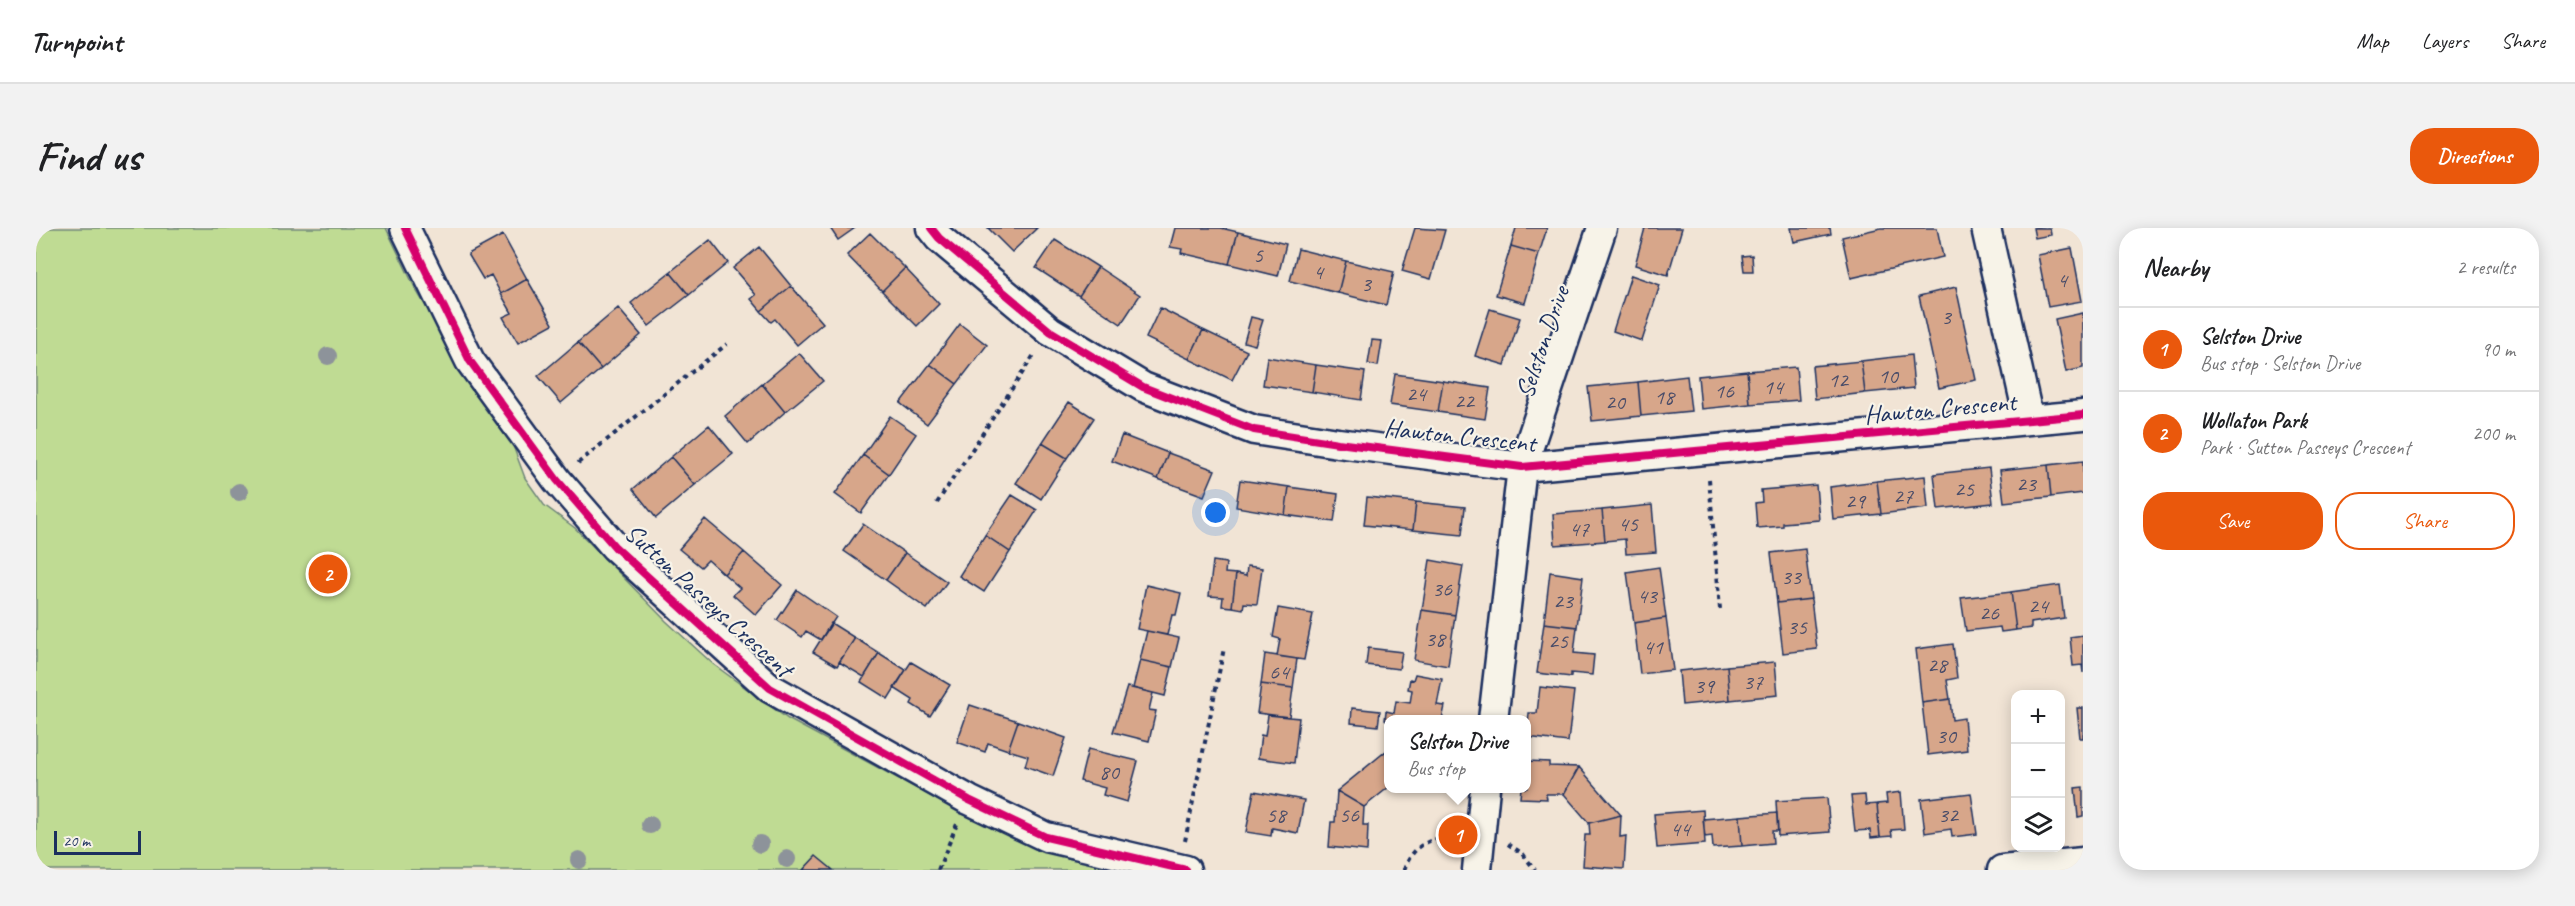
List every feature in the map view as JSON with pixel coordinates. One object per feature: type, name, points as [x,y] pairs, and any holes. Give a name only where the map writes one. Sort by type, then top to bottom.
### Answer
[{"type":"street","name":"Sutton Passeys Crescent","points":[[405,228],[470,361],[557,480],[615,547],[770,688],[969,800],[1047,837],[1183,869]]},
{"type":"street","name":"Hawton Crescent","points":[[931,228],[939,238],[1050,332],[1143,387],[1254,430],[1522,467],[2083,415]]},
{"type":"street","name":"Selston Drive","points":[[1494,715],[1522,467],[1602,228]]},
{"type":"street","points":[[1986,228],[2029,420]]},
{"type":"street","points":[[1477,870],[1485,793]]},
{"type":"street","points":[[2002,870],[2083,862]]},
{"type":"path","points":[[937,503],[1050,332]]},
{"type":"path","points":[[557,480],[727,344]]},
{"type":"path","points":[[1706,451],[1720,609]]},
{"type":"path","points":[[1183,869],[1224,648]]},
{"type":"path","points":[[938,870],[969,800]]},
{"type":"green space","points":[[36,228],[386,228],[416,290],[512,443],[525,478],[544,505],[575,528],[666,621],[713,664],[788,719],[962,813],[1111,870],[36,870]]},
{"type":"building","points":[[830,228],[855,228],[838,240]]},
{"type":"building","points":[[988,228],[1037,228],[1012,252]]},
{"type":"building","points":[[1175,228],[1221,228],[1238,232],[1229,264],[1181,253],[1182,249],[1170,247]]},
{"type":"building","points":[[1415,228],[1445,230],[1431,279],[1402,271]]},
{"type":"building","points":[[1516,228],[1547,228],[1539,254],[1511,246]]},
{"type":"building","points":[[1645,228],[1682,228],[1668,275],[1635,265]]},
{"type":"building","points":[[1791,228],[1830,228],[1831,234],[1794,242]]},
{"type":"building","points":[[1881,228],[1937,228],[1943,257],[1851,278],[1842,237]]},
{"type":"building","points":[[2033,228],[2050,228],[2051,235],[2035,238]]},
{"type":"building","points":[[1238,232],[1286,244],[1278,276],[1229,264]]},
{"type":"building","points":[[870,233],[905,268],[882,291],[847,255]]},
{"type":"building","points":[[503,235],[527,279],[501,294],[491,275],[483,279],[468,254]]},
{"type":"building","points":[[710,240],[728,263],[689,295],[670,272]]},
{"type":"building","points":[[1055,240],[1098,267],[1079,296],[1036,268]]},
{"type":"building","points":[[1511,246],[1539,254],[1525,303],[1496,295]]},
{"type":"building","points":[[759,247],[791,286],[761,311],[751,299],[756,295],[733,268]]},
{"type":"building","points":[[2072,248],[2082,301],[2048,307],[2038,255]]},
{"type":"building","points":[[1298,249],[1346,261],[1338,293],[1290,281]]},
{"type":"building","points":[[1752,255],[1753,271],[1744,271],[1742,256]]},
{"type":"building","points":[[1346,261],[1394,272],[1386,305],[1338,293]]},
{"type":"building","points":[[1098,267],[1140,295],[1121,324],[1079,296]]},
{"type":"building","points":[[905,268],[939,304],[917,326],[882,291]]},
{"type":"building","points":[[670,272],[689,295],[649,326],[631,303]]},
{"type":"building","points":[[1631,275],[1660,285],[1642,341],[1613,331]]},
{"type":"building","points":[[527,279],[553,324],[518,343],[503,317],[512,313],[501,294]]},
{"type":"building","points":[[791,286],[823,323],[797,345],[775,319],[771,322],[761,311]]},
{"type":"building","points":[[1956,287],[1976,380],[1939,388],[1919,296]]},
{"type":"building","points":[[618,308],[641,335],[601,369],[578,342]]},
{"type":"building","points":[[1160,308],[1203,330],[1189,359],[1146,338]]},
{"type":"building","points":[[1490,309],[1520,318],[1505,365],[1475,356]]},
{"type":"building","points":[[2083,313],[2083,368],[2066,372],[2055,319]]},
{"type":"building","points":[[1251,317],[1263,320],[1255,345],[1244,342]]},
{"type":"building","points":[[960,324],[987,345],[957,384],[930,364]]},
{"type":"building","points":[[1203,330],[1247,351],[1232,380],[1189,359]]},
{"type":"building","points":[[1372,340],[1382,341],[1378,366],[1368,364]]},
{"type":"building","points":[[578,342],[601,369],[561,403],[538,376]]},
{"type":"building","points":[[799,353],[823,381],[785,412],[762,384]]},
{"type":"building","points":[[1911,355],[1914,388],[1865,393],[1861,361]]},
{"type":"building","points":[[1267,357],[1316,365],[1312,392],[1263,385]]},
{"type":"building","points":[[1861,361],[1865,393],[1815,399],[1812,366]]},
{"type":"building","points":[[930,364],[957,384],[927,424],[900,403]]},
{"type":"building","points":[[1316,365],[1365,372],[1361,400],[1312,392]]},
{"type":"building","points":[[1796,367],[1799,400],[1750,404],[1747,371]]},
{"type":"building","points":[[1747,371],[1750,404],[1701,409],[1698,376]]},
{"type":"building","points":[[1395,374],[1443,381],[1438,412],[1390,405]]},
{"type":"building","points":[[1687,376],[1691,411],[1641,416],[1638,382]]},
{"type":"building","points":[[1443,381],[1490,388],[1485,419],[1438,412]]},
{"type":"building","points":[[1638,382],[1641,416],[1592,421],[1588,387]]},
{"type":"building","points":[[762,384],[785,412],[748,444],[725,416]]},
{"type":"building","points":[[1069,402],[1094,418],[1067,458],[1042,443]]},
{"type":"building","points":[[890,416],[916,434],[889,474],[863,455]]},
{"type":"building","points":[[709,425],[733,454],[695,485],[671,457]]},
{"type":"building","points":[[1122,435],[1168,453],[1158,479],[1112,461]]},
{"type":"building","points":[[1042,443],[1067,458],[1041,499],[1016,483]]},
{"type":"building","points":[[1168,453],[1215,470],[1204,496],[1158,479]]},
{"type":"building","points":[[863,455],[889,474],[861,513],[835,494]]},
{"type":"building","points":[[671,457],[695,485],[656,518],[633,489]]},
{"type":"building","points":[[2083,461],[2083,493],[2051,497],[2048,465]]},
{"type":"building","points":[[2048,465],[2051,497],[2004,502],[2000,470]]},
{"type":"building","points":[[1989,468],[1993,503],[1938,509],[1934,474]]},
{"type":"building","points":[[1925,476],[1928,508],[1881,514],[1877,481]]},
{"type":"building","points":[[1240,480],[1289,487],[1285,515],[1236,507]]},
{"type":"building","points":[[1877,481],[1881,514],[1833,519],[1830,487]]},
{"type":"building","points":[[1816,485],[1819,520],[1757,528],[1755,503],[1762,502],[1761,490]]},
{"type":"building","points":[[1289,487],[1338,494],[1334,522],[1285,515]]},
{"type":"building","points":[[1012,495],[1037,510],[1010,552],[985,535]]},
{"type":"building","points":[[1367,497],[1416,502],[1413,530],[1364,525]]},
{"type":"building","points":[[1416,502],[1465,507],[1462,535],[1413,530]]},
{"type":"building","points":[[1652,505],[1656,552],[1626,554],[1625,539],[1605,541],[1602,510]]},
{"type":"building","points":[[1602,510],[1605,541],[1555,545],[1553,514]]},
{"type":"building","points":[[705,519],[744,552],[724,574],[708,560],[701,567],[679,549]]},
{"type":"building","points":[[863,524],[905,553],[886,580],[844,551]]},
{"type":"building","points":[[985,535],[1010,552],[984,592],[959,576]]},
{"type":"building","points":[[1805,549],[1811,599],[1777,603],[1771,553]]},
{"type":"building","points":[[744,552],[782,585],[756,615],[733,595],[740,588],[724,574]]},
{"type":"building","points":[[905,553],[947,582],[927,609],[886,580]]},
{"type":"building","points":[[1430,560],[1463,566],[1455,615],[1422,610]]},
{"type":"building","points":[[1213,561],[1226,563],[1225,573],[1236,574],[1232,607],[1222,606],[1223,597],[1209,596]]},
{"type":"building","points":[[1247,566],[1262,568],[1257,604],[1244,603],[1243,609],[1232,607],[1236,574],[1246,576]]},
{"type":"building","points":[[1659,567],[1666,618],[1634,623],[1627,572]]},
{"type":"building","points":[[1550,572],[1583,577],[1577,627],[1544,623]]},
{"type":"building","points":[[1146,585],[1181,593],[1176,615],[1172,615],[1167,635],[1137,629]]},
{"type":"building","points":[[2060,585],[2064,618],[2031,623],[2031,628],[2016,630],[2011,592]]},
{"type":"building","points":[[797,590],[836,617],[821,640],[806,631],[802,637],[777,620]]},
{"type":"building","points":[[2011,592],[2016,630],[2001,632],[2000,627],[1966,631],[1961,598]]},
{"type":"building","points":[[1811,599],[1817,649],[1783,653],[1777,603]]},
{"type":"building","points":[[1278,608],[1313,614],[1304,660],[1277,656],[1280,639],[1273,637]]},
{"type":"building","points":[[1422,610],[1455,615],[1448,666],[1414,660]]},
{"type":"building","points":[[1666,618],[1673,670],[1640,674],[1634,623]]},
{"type":"building","points":[[831,623],[855,638],[837,666],[813,652]]},
{"type":"building","points":[[1544,623],[1577,627],[1574,653],[1594,655],[1592,675],[1571,673],[1571,677],[1537,673]]},
{"type":"building","points":[[1147,631],[1179,638],[1172,667],[1140,660]]},
{"type":"building","points":[[2083,635],[2083,673],[2082,665],[2073,666],[2070,637]]},
{"type":"building","points":[[855,638],[879,653],[864,677],[839,662]]},
{"type":"building","points":[[1953,644],[1957,678],[1947,680],[1950,699],[1922,703],[1916,649]]},
{"type":"building","points":[[1368,648],[1402,652],[1399,669],[1366,665]]},
{"type":"building","points":[[879,653],[906,670],[888,699],[861,682]]},
{"type":"building","points":[[1265,654],[1297,659],[1293,688],[1261,684]]},
{"type":"building","points":[[1140,660],[1172,667],[1165,696],[1133,688]]},
{"type":"building","points":[[911,662],[950,685],[930,716],[911,704],[913,700],[894,688]]},
{"type":"building","points":[[1775,662],[1778,695],[1730,700],[1727,666]]},
{"type":"building","points":[[1727,666],[1730,700],[1682,705],[1679,671]]},
{"type":"building","points":[[1415,674],[1442,679],[1437,705],[1445,706],[1443,715],[1386,715],[1386,711],[1394,713],[1396,701],[1410,703],[1412,690],[1408,689],[1410,679],[1413,680]]},
{"type":"building","points":[[1261,684],[1293,688],[1289,717],[1257,713]]},
{"type":"building","points":[[1127,687],[1153,693],[1149,710],[1156,711],[1149,741],[1113,732]]},
{"type":"building","points":[[1540,687],[1574,691],[1568,742],[1531,737],[1531,715],[1529,713],[1537,713]]},
{"type":"building","points":[[1950,699],[1952,720],[1964,718],[1967,750],[1928,755],[1922,703]]},
{"type":"building","points":[[970,705],[1018,721],[1008,750],[988,743],[985,752],[957,742]]},
{"type":"building","points":[[1352,708],[1380,711],[1378,726],[1351,723]]},
{"type":"building","points":[[2077,708],[2083,708],[2083,738],[2080,738]]},
{"type":"building","points":[[1268,715],[1299,718],[1294,763],[1258,758],[1261,735],[1265,736]]},
{"type":"building","points":[[1018,721],[1066,738],[1053,776],[1025,766],[1028,756],[1008,750]]},
{"type":"building","points":[[1088,749],[1138,761],[1127,802],[1103,795],[1105,788],[1080,781]]},
{"type":"building","points":[[1384,753],[1384,791],[1364,807],[1337,791]]},
{"type":"building","points":[[1531,761],[1549,762],[1549,766],[1579,767],[1564,794],[1546,794],[1547,799],[1520,798],[1520,793],[1531,793]]},
{"type":"building","points":[[1579,767],[1621,815],[1589,823],[1564,794]]},
{"type":"building","points":[[2083,787],[2083,816],[2078,817],[2075,788]]},
{"type":"building","points":[[1254,791],[1304,800],[1298,833],[1272,828],[1271,836],[1246,832]]},
{"type":"building","points":[[1337,791],[1364,807],[1363,825],[1368,825],[1367,851],[1329,847],[1331,822],[1335,822]]},
{"type":"building","points":[[1901,792],[1904,829],[1891,830],[1892,836],[1880,837],[1877,804],[1887,803],[1886,794]]},
{"type":"building","points":[[1971,793],[1977,834],[1952,837],[1951,829],[1925,833],[1921,799]]},
{"type":"building","points":[[1865,795],[1866,805],[1877,804],[1880,837],[1871,838],[1870,830],[1855,831],[1851,796]]},
{"type":"building","points":[[1827,798],[1830,832],[1778,836],[1776,801]]},
{"type":"building","points":[[1703,810],[1705,844],[1657,848],[1654,814]]},
{"type":"building","points":[[1777,813],[1778,831],[1772,831],[1773,843],[1742,846],[1740,816]]},
{"type":"building","points":[[1621,815],[1620,837],[1626,836],[1624,869],[1583,866],[1585,835],[1590,835],[1589,823]]},
{"type":"building","points":[[1740,816],[1742,846],[1713,848],[1712,836],[1705,837],[1703,819]]},
{"type":"building","points":[[816,856],[833,870],[803,870]]},
{"type":"cycle path","points":[[405,228],[470,361],[557,480],[615,547],[770,688],[969,800],[1046,837],[1186,870]]},
{"type":"cycle path","points":[[931,228],[939,238],[1050,331],[1143,387],[1254,430],[1522,467],[2083,415]]},
{"type":"place","name":"Wollaton Park","points":[[328,574]]},
{"type":"place","name":"Selston Drive","points":[[1458,835]]}]
